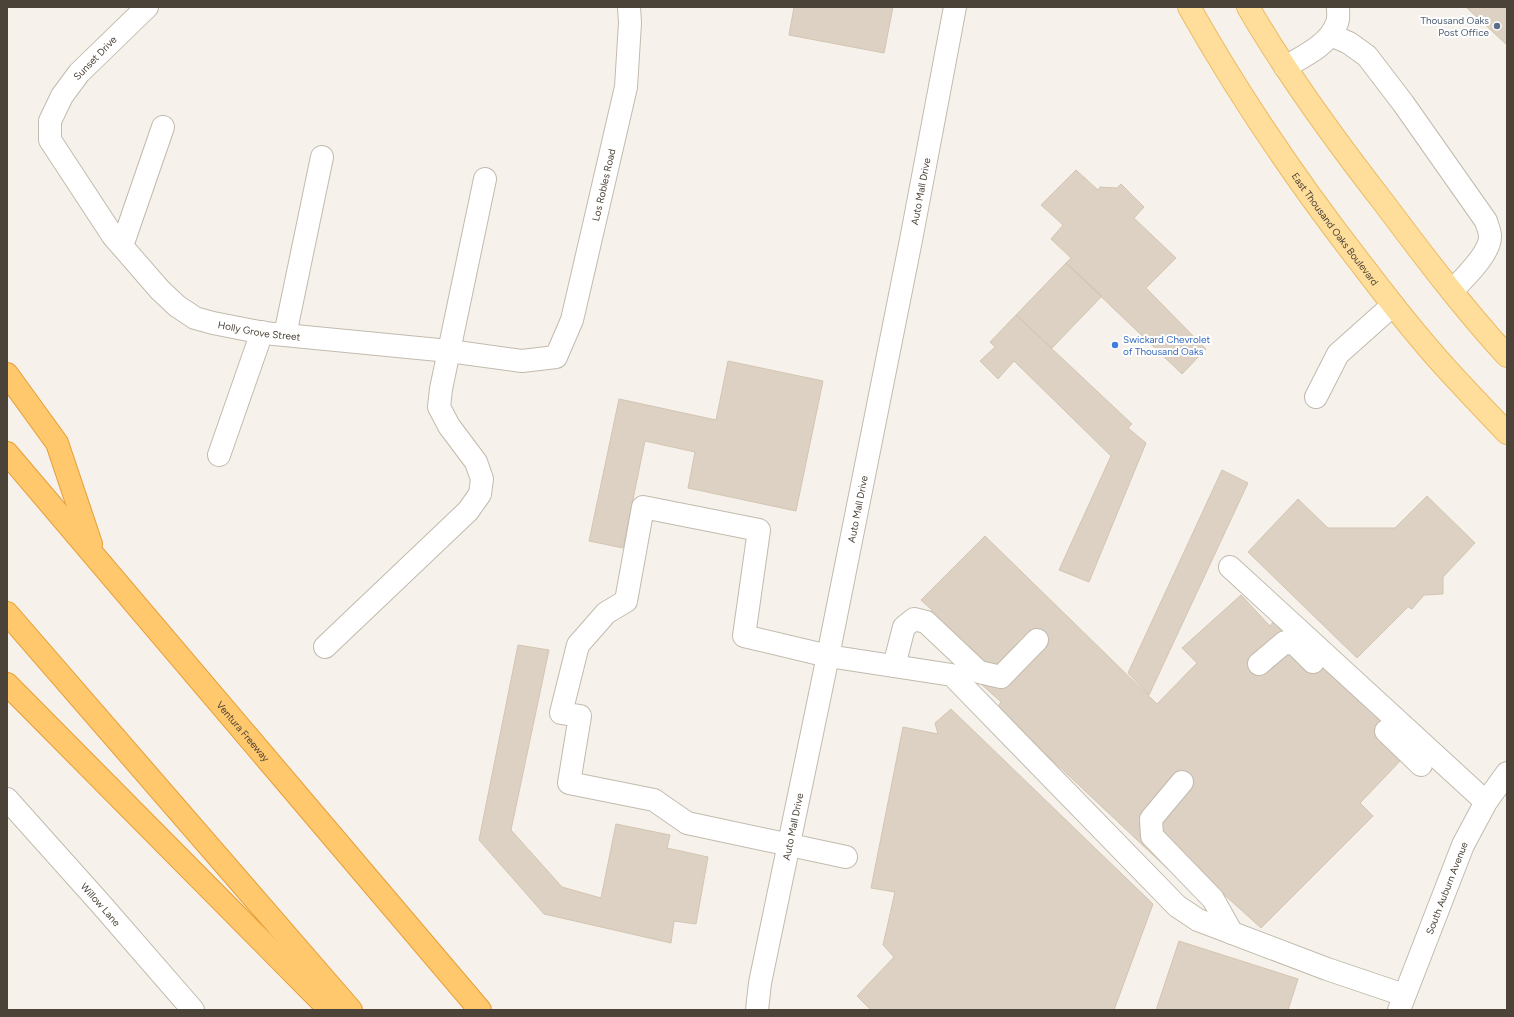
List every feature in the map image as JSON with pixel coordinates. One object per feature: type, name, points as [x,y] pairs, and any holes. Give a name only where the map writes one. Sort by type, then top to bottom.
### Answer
[{"type":"highway","points":[[7,374],[57,443],[94,555]]},
{"type":"highway","name":"Ventura Freeway","points":[[7,453],[480,1010]]},
{"type":"highway","points":[[7,614],[351,1010]]},
{"type":"highway","points":[[7,684],[330,1010]]},
{"type":"main road","name":"East Thousand Oaks Boulevard","points":[[1189,7],[1248,105],[1298,179],[1350,250],[1393,305],[1444,366],[1507,432]]},
{"type":"main road","points":[[1248,7],[1285,67],[1345,153],[1452,291],[1507,356]]},
{"type":"street","name":"Sunset Drive","points":[[50,140],[50,121],[66,90],[79,73],[147,7]]},
{"type":"street","name":"Los Robles Road","points":[[556,357],[572,320],[626,87],[630,7]]},
{"type":"street","name":"Auto Mall Drive","points":[[757,1010],[760,982],[828,656],[911,240],[955,7]]},
{"type":"street","points":[[1285,67],[1314,49],[1330,35],[1338,22],[1338,7]]},
{"type":"street","points":[[1330,35],[1349,43],[1367,56],[1403,103],[1486,221],[1490,237],[1484,254],[1474,268],[1452,291]]},
{"type":"street","points":[[122,246],[163,127]]},
{"type":"street","name":"Holly Grove Street","points":[[50,140],[113,236],[160,290],[177,306],[195,318],[213,323],[262,332],[449,351],[522,361],[556,357]]},
{"type":"street","points":[[285,335],[322,157]]},
{"type":"street","points":[[325,647],[468,511],[480,494],[482,479],[476,462],[449,426],[439,407],[441,388],[486,180]]},
{"type":"street","points":[[1316,397],[1338,354],[1393,305]]},
{"type":"street","points":[[219,455],[262,332]]},
{"type":"street","points":[[846,857],[687,823],[654,800],[569,783],[580,716],[561,713],[578,645],[606,613],[626,601],[643,507],[759,530],[744,636],[828,656],[952,675],[1177,906],[1198,920],[1327,969],[1401,1002]]},
{"type":"street","points":[[1230,567],[1486,802]]},
{"type":"street","points":[[894,666],[904,627],[914,619],[926,622],[979,672],[1001,677],[1037,640]]},
{"type":"street","points":[[1259,664],[1285,642],[1296,645],[1421,765]]},
{"type":"street","name":"South Auburn Avenue","points":[[1401,1002],[1463,845],[1486,802],[1507,773]]},
{"type":"street","points":[[1182,782],[1151,819],[1152,836],[1213,899],[1232,933]]},
{"type":"street","name":"Willow Lane","points":[[7,799],[193,1010]]},
{"type":"building","points":[[794,7],[893,7],[884,53],[789,35]]},
{"type":"building","name":"Thousand Oaks Post Office","points":[[1466,7],[1507,7],[1507,45]]},
{"type":"building","points":[[1076,170],[1098,190],[1100,187],[1117,188],[1121,184],[1144,207],[1134,218],[1176,258],[1146,288],[1206,349],[1182,374],[1066,263],[1071,258],[1051,239],[1063,225],[1041,205]]},
{"type":"building","points":[[1066,263],[1102,296],[1052,348],[1016,315]]},
{"type":"building","points":[[1016,315],[1132,424],[1128,428],[1146,443],[1089,582],[1059,570],[1111,456],[1014,361],[998,379],[980,361],[995,347],[990,342]]},
{"type":"building","points":[[728,361],[823,381],[796,511],[688,488],[695,452],[645,441],[623,548],[589,541],[619,399],[716,420]]},
{"type":"building","points":[[1222,470],[1248,483],[1149,695],[1128,673]]},
{"type":"building","points":[[1427,496],[1475,543],[1443,577],[1443,594],[1424,595],[1412,609],[1408,607],[1357,658],[1248,552],[1298,499],[1328,528],[1395,528]]},
{"type":"building","points":[[985,536],[1157,704],[1197,663],[1182,648],[1241,595],[1270,626],[1277,617],[1402,734],[1404,757],[1360,803],[1373,816],[1261,928],[1219,890],[1204,903],[997,708],[1001,702],[917,626],[932,610],[921,600]]},
{"type":"building","points":[[518,645],[549,650],[511,830],[562,887],[601,898],[616,824],[670,835],[667,848],[708,857],[696,924],[674,921],[671,943],[544,914],[479,840]]},
{"type":"building","points":[[951,709],[1153,904],[1114,1010],[871,1010],[857,996],[894,957],[883,945],[895,892],[871,888],[903,727],[938,734],[935,723]]},
{"type":"building","points":[[1179,941],[1298,979],[1288,1010],[1156,1010]]},
{"type":"place","name":"Thousand Oaks Post Office","points":[[1497,26]]},
{"type":"place","name":"Swickard Chevrolet of Thousand Oaks","points":[[1115,345]]}]
